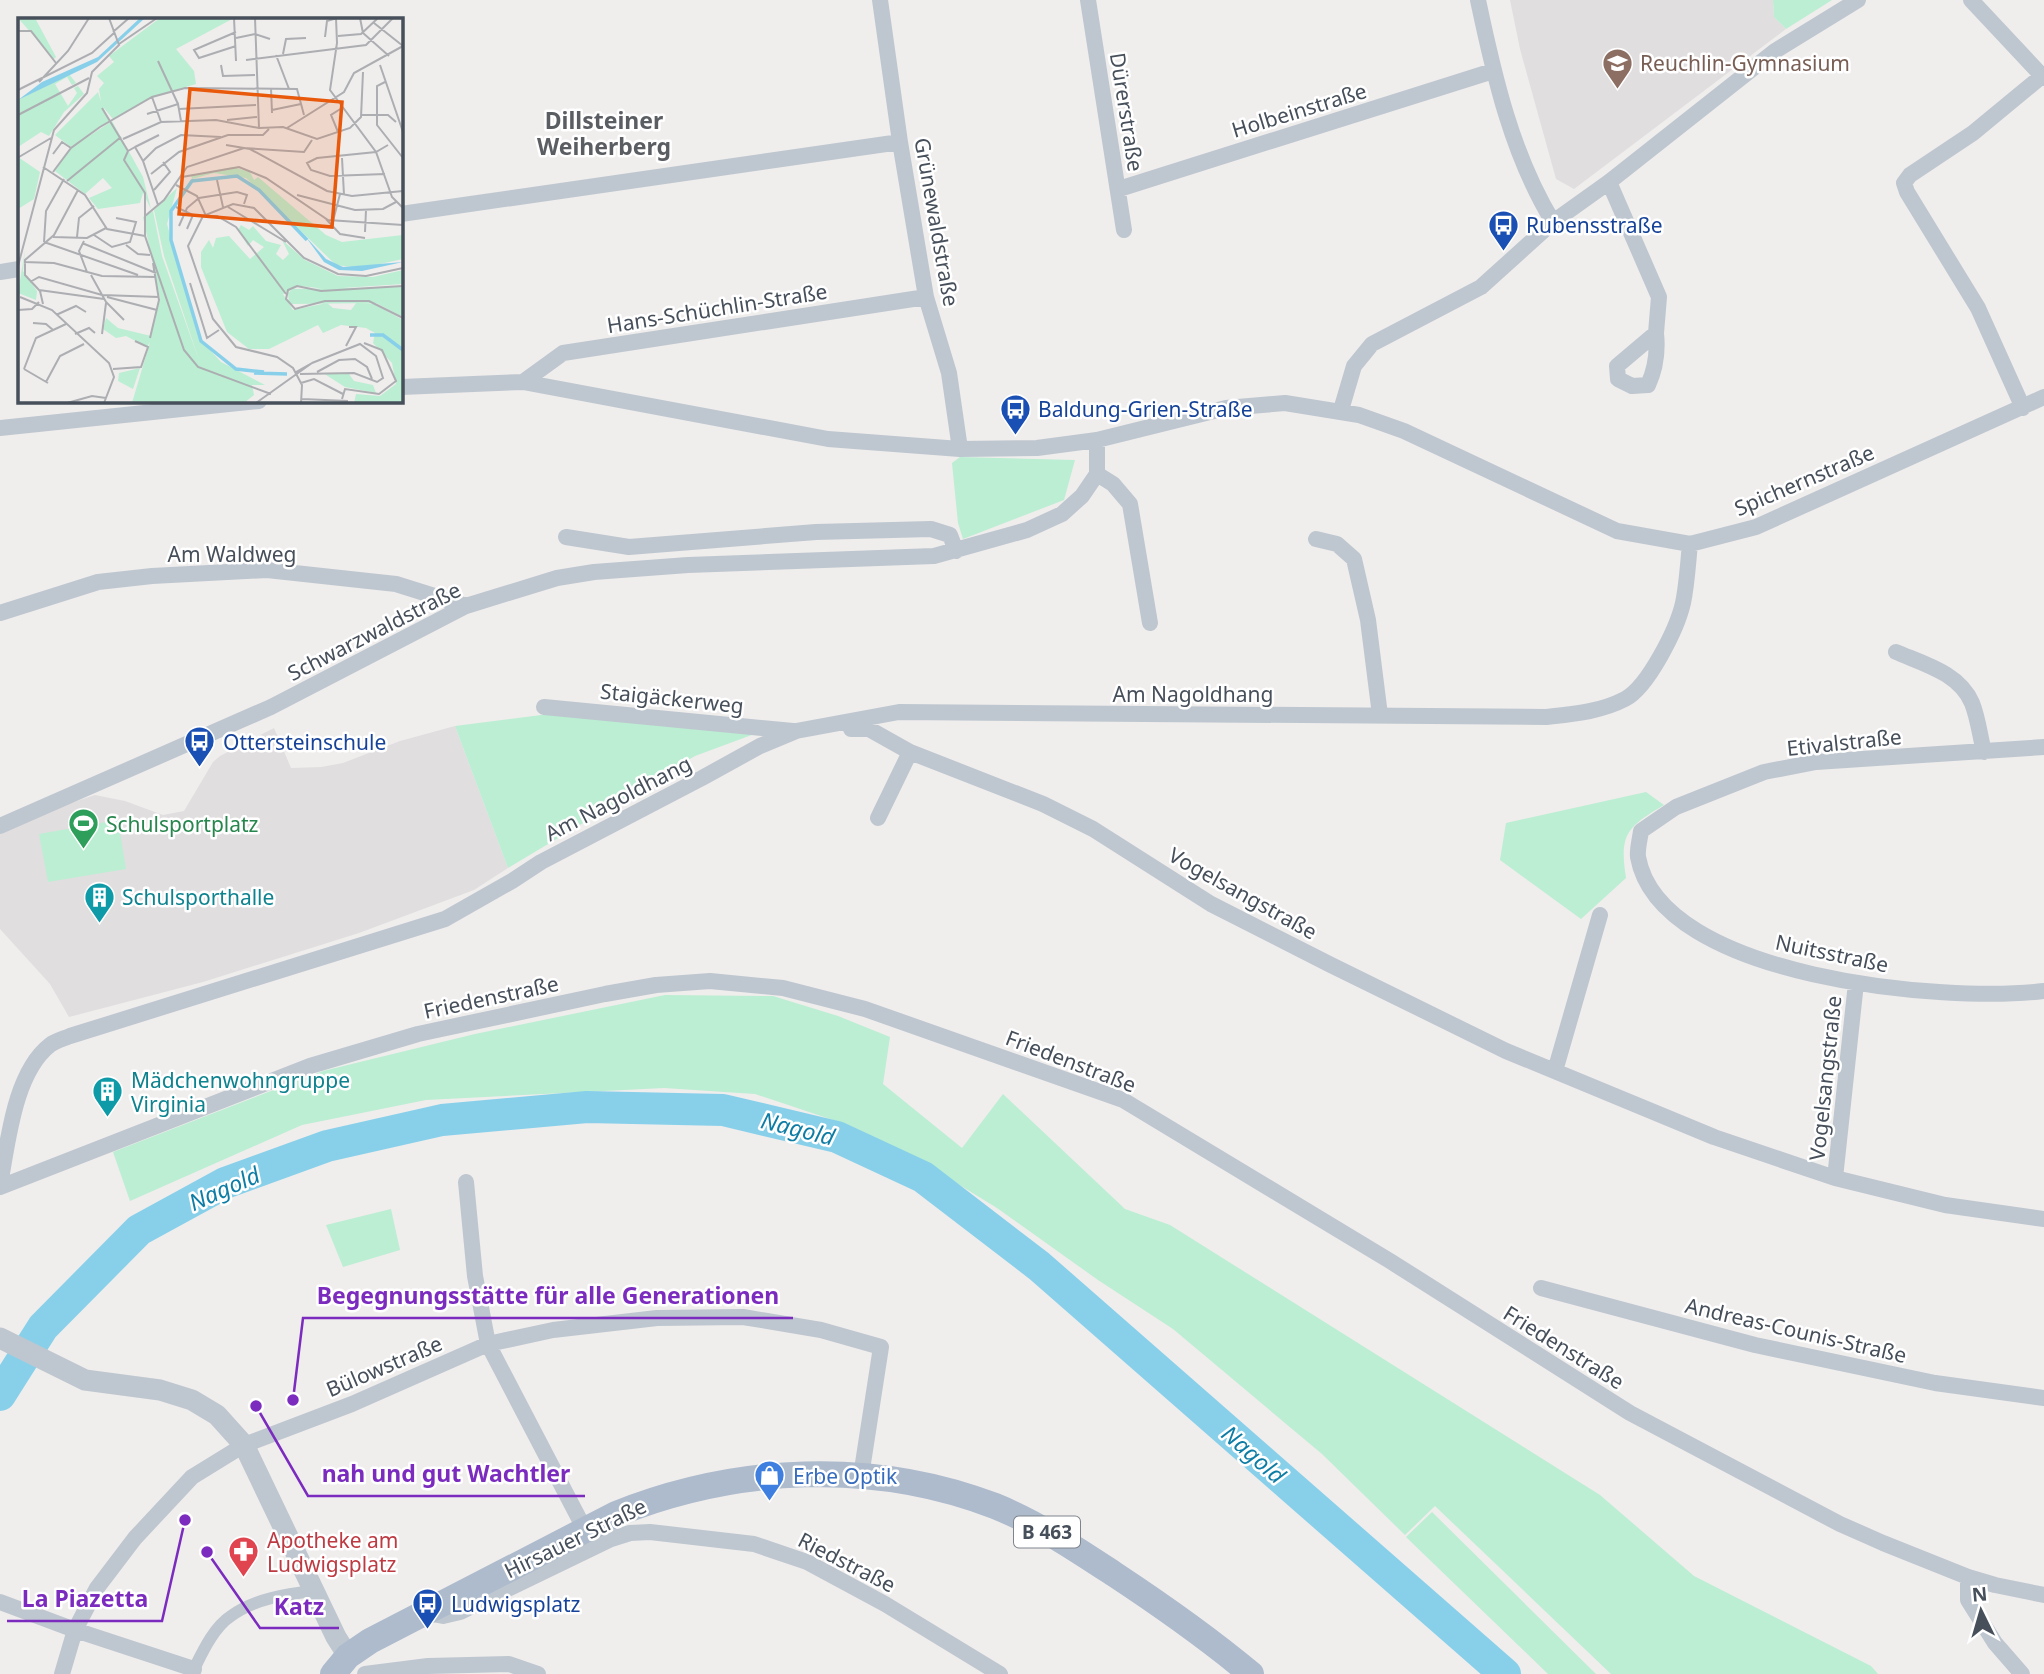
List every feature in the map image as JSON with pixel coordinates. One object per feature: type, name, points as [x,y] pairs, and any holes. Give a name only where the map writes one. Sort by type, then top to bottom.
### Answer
[{"type":"main road","name":"Hirsauer Straße","points":[[352,1670],[370,1641],[585,1530],[644,1503],[705,1486],[774,1476],[819,1474],[861,1476],[926,1487],[995,1506],[1029,1522],[1137,1589],[1251,1674]]},
{"type":"street","name":"Grünewaldstraße","points":[[880,0],[926,297],[949,373],[960,449]]},
{"type":"street","name":"Dürerstraße","points":[[1088,0],[1124,230]]},
{"type":"street","points":[[1478,0],[1493,71],[1520,155],[1536,194],[1553,222]]},
{"type":"street","points":[[402,387],[523,382],[828,439],[960,449],[1037,448],[1097,440],[1226,408],[1285,403],[1341,410],[1354,366],[1372,344],[1481,287],[1553,222],[1609,182],[1775,51],[1858,0]]},
{"type":"street","points":[[1971,0],[2043,77],[1973,133],[1910,175],[1904,183],[1978,308],[2022,408]]},
{"type":"street","name":"Holbeinstraße","points":[[1119,189],[1493,71]]},
{"type":"street","points":[[402,214],[900,142]]},
{"type":"street","points":[[1609,182],[1659,297],[1656,333]]},
{"type":"street","points":[[0,272],[18,269]]},
{"type":"street","name":"Hans-Schüchlin-Straße","points":[[523,382],[563,353],[926,297]]},
{"type":"street","name":"Spichernstraße","points":[[1341,410],[1404,431],[1617,531],[1690,544],[1756,527],[2044,397]]},
{"type":"street","points":[[0,428],[248,402]]},
{"type":"street","points":[[1097,440],[1097,474],[1113,484],[1130,504],[1150,623]]},
{"type":"street","name":"Schwarzwaldstraße","points":[[0,826],[271,707],[466,606],[557,578],[594,572],[688,565],[934,556],[1027,530],[1062,514],[1082,496],[1097,474]]},
{"type":"street","points":[[566,537],[629,547],[816,532],[931,529],[950,535],[956,551]]},
{"type":"street","points":[[1316,539],[1337,544],[1354,559],[1368,620],[1380,715]]},
{"type":"street","name":"Am Nagoldhang","points":[[0,1186],[21,1089],[35,1061],[57,1041],[445,919],[541,862],[760,746],[796,731],[899,712],[1546,717],[1596,711],[1627,698],[1649,675],[1661,656],[1683,605],[1690,544]]},
{"type":"street","name":"Am Waldweg","points":[[0,613],[98,582],[152,576],[267,570],[396,584],[466,606]]},
{"type":"street","points":[[1896,652],[1950,676],[1962,686],[1972,704],[1984,752]]},
{"type":"street","name":"Staigäckerweg","points":[[544,707],[796,731]]},
{"type":"street","name":"Vogelsangstraße","points":[[796,731],[869,729],[910,752],[1044,804],[1093,829],[1211,904],[1506,1051],[1714,1137],[1835,1178],[1945,1205],[2044,1219]]},
{"type":"street","name":"Etivalstraße","points":[[1643,874],[1638,854],[1642,831],[1676,807],[1764,772],[1816,762],[2044,747]]},
{"type":"street","points":[[878,818],[910,752]]},
{"type":"street","name":"Nuitsstraße","points":[[1643,874],[1661,904],[1707,937],[1761,960],[1803,973],[1856,984],[1959,994],[2044,991]]},
{"type":"street","points":[[1555,1071],[1601,915]]},
{"type":"street","name":"Friedenstraße","points":[[0,1186],[310,1066],[418,1034],[656,985],[710,981],[783,988],[865,1009],[1123,1100],[1390,1261],[1630,1413],[1840,1524],[1968,1577],[1995,1586],[2044,1595]]},
{"type":"street","name":"Vogelsangstraße","points":[[1835,1178],[1856,984]]},
{"type":"street","points":[[466,1182],[475,1276],[488,1344],[585,1530]]},
{"type":"street","name":"Andreas-Counis-Straße","points":[[1541,1288],[1755,1345],[1935,1383],[2044,1398]]},
{"type":"street","name":"Bülowstraße","points":[[62,1674],[75,1630],[97,1588],[135,1538],[192,1477],[244,1445],[352,1404],[488,1344],[553,1330],[657,1318],[743,1317],[821,1331],[881,1347],[861,1476]]},
{"type":"street","points":[[0,1338],[69,1374],[97,1383],[160,1390],[192,1400],[217,1415],[244,1445],[352,1670],[509,1664],[538,1674]]},
{"type":"street","name":"Riedstraße","points":[[425,1613],[443,1616],[460,1612],[611,1539],[630,1533],[650,1532],[754,1544],[807,1562],[885,1604],[1000,1674]]},
{"type":"street","points":[[1968,1577],[1968,1600],[1994,1643],[2022,1674]]},
{"type":"street","points":[[0,1602],[193,1672],[207,1644],[230,1616],[269,1598],[314,1591]]},
{"type":"shaded area","name":"Reuchlin-Gymnasium","points":[[1510,0],[1773,0],[1774,17],[1786,29],[1574,189],[1556,179],[1520,49]]},
{"type":"shaded area","points":[[455,726],[508,868],[474,890],[359,933],[203,982],[69,1017],[50,984],[0,929],[0,833],[53,809],[95,795],[125,801],[163,815],[184,811],[213,762],[274,728],[291,768],[343,763],[400,741]]},
{"type":"green space","points":[[1773,0],[1832,0],[1786,29],[1774,17]]},
{"type":"green space","points":[[960,457],[1075,460],[1064,500],[963,539],[958,523],[952,463]]},
{"type":"green space","points":[[549,714],[757,733],[695,756],[508,868],[455,726]]},
{"type":"green space","points":[[1646,792],[1664,805],[1641,820],[1628,833],[1624,851],[1626,878],[1581,919],[1500,860],[1506,823]]},
{"type":"green space","name":"Schulsportplatz","points":[[118,820],[126,869],[48,882],[39,834]]},
{"type":"green space","points":[[665,995],[773,996],[838,1016],[890,1037],[883,1084],[962,1148],[1003,1094],[1125,1209],[1170,1225],[1600,1495],[1694,1576],[1871,1666],[1878,1674],[1611,1674],[1435,1506],[1405,1535],[1322,1454],[1173,1329],[1098,1280],[997,1208],[927,1165],[851,1126],[755,1094],[664,1088],[426,1100],[302,1125],[130,1201],[113,1152],[323,1071],[475,1034]]},
{"type":"green space","points":[[391,1209],[400,1250],[343,1267],[326,1225]]},
{"type":"green space","points":[[1432,1512],[1596,1674],[1548,1674],[1406,1537]]},
{"type":"waterway","name":"Nagold","points":[[0,1395],[43,1327],[139,1230],[225,1183],[327,1146],[442,1120],[587,1107],[723,1110],[837,1137],[923,1177],[1039,1266],[1505,1674]]},
{"type":"place","name":"Reuchlin-Gymnasium","points":[[1617,90]]},
{"type":"place","name":"Rubensstraße","points":[[1503,252]]},
{"type":"place","name":"Baldung-Grien-Straße","points":[[1015,436]]},
{"type":"place","name":"Ottersteinschule","points":[[200,769]]},
{"type":"place","name":"Schulsportplatz","points":[[83,851]]},
{"type":"place","name":"Schulsporthalle","points":[[99,924]]},
{"type":"place","name":"Mädchenwohngruppe Virginia","points":[[108,1119]]},
{"type":"place","name":"Begegnungsstätte für alle Generationen","points":[[293,1400]]},
{"type":"place","name":"nah und gut Wachtler","points":[[256,1406]]},
{"type":"place","name":"Erbe Optik","points":[[770,1503]]},
{"type":"place","name":"La Piazetta","points":[[185,1520]]},
{"type":"place","name":"Katz","points":[[207,1552]]},
{"type":"place","name":"Apotheke am Ludwigsplatz","points":[[244,1579]]},
{"type":"place","name":"Ludwigsplatz","points":[[428,1631]]},
{"type":"district","name":"Dillsteiner Weiherberg","points":[[604,133]]}]
